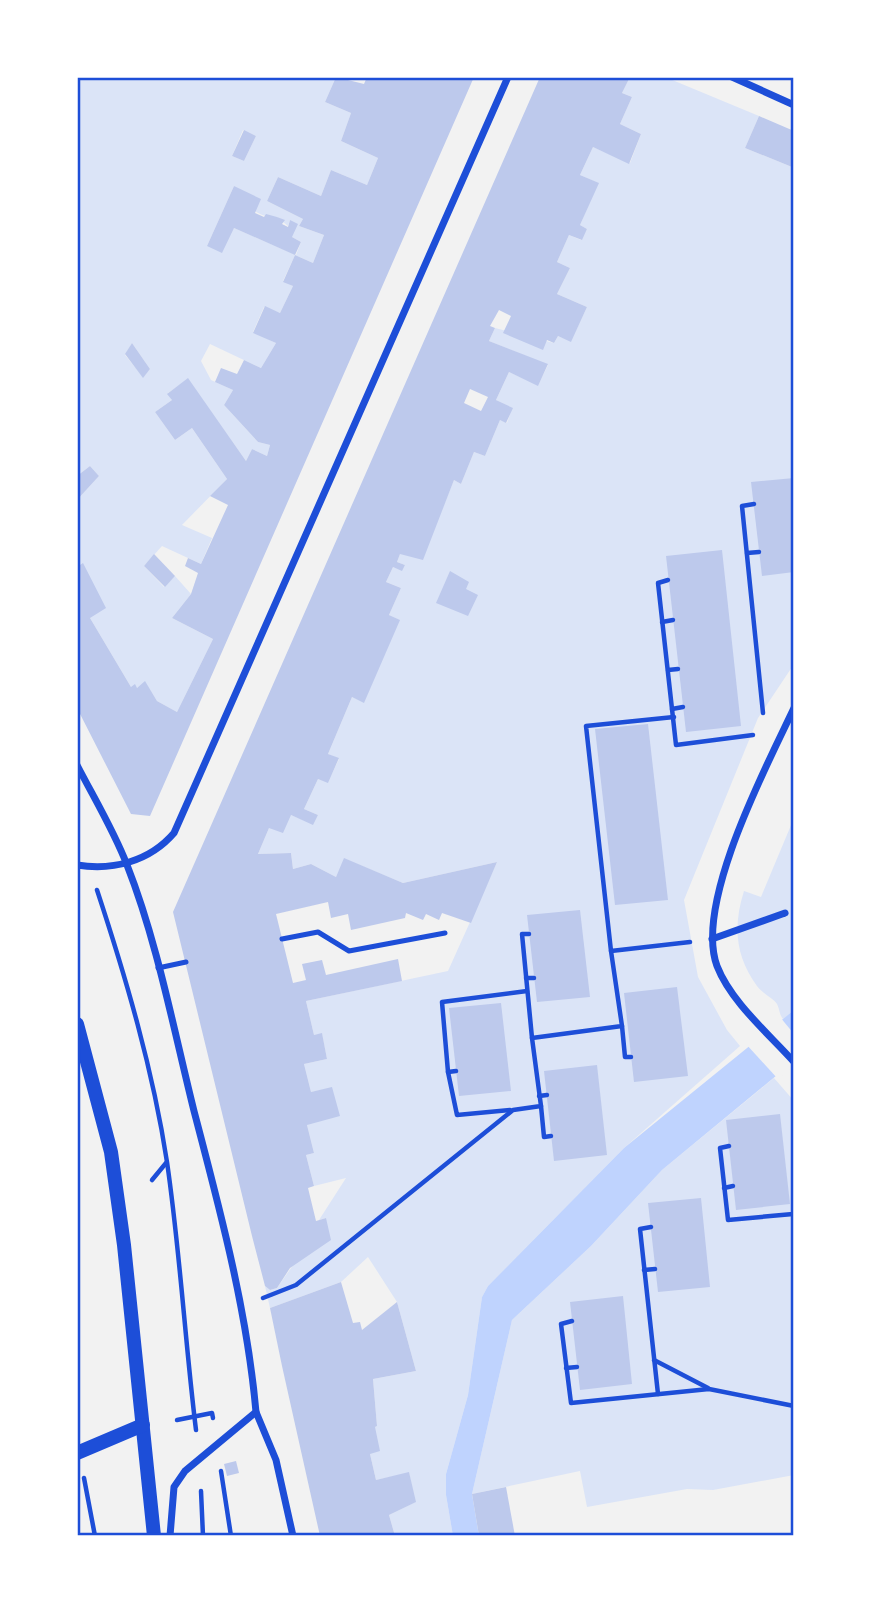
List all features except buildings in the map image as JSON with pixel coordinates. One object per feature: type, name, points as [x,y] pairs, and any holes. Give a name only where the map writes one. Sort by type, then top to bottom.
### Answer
[{"type":"main road","points":[[77,1024],[111,1152],[154,1536]]},
{"type":"main road","points":[[77,1453],[143,1425]]},
{"type":"street","points":[[77,865],[90,867],[127,863],[162,848],[174,833],[508,77]]},
{"type":"street","points":[[732,77],[794,105]]},
{"type":"street","points":[[794,708],[768,763],[719,883],[712,939],[723,977],[794,1062]]},
{"type":"street","points":[[77,765],[127,863],[157,968],[242,1306],[256,1412],[276,1460],[293,1536]]},
{"type":"street","points":[[712,939],[785,913]]},
{"type":"street","points":[[170,1536],[174,1487],[185,1471],[256,1412]]},
{"type":"lane","points":[[282,939],[318,932],[349,951],[445,933]]},
{"type":"lane","points":[[157,968],[186,962]]},
{"type":"path","points":[[754,504],[742,506],[768,763]]},
{"type":"path","points":[[747,554],[759,552]]},
{"type":"path","points":[[668,580],[658,583],[676,745],[765,734]]},
{"type":"path","points":[[662,622],[673,621]]},
{"type":"path","points":[[668,670],[678,669]]},
{"type":"path","points":[[672,709],[683,707]]},
{"type":"path","points":[[631,1056],[625,1057],[586,726],[674,717]]},
{"type":"path","points":[[589,754],[598,753]]},
{"type":"path","points":[[594,796],[603,794]]},
{"type":"path","points":[[599,840],[608,839]]},
{"type":"path","points":[[90,867],[117,948],[156,1105],[167,1162],[199,1460],[203,1536]]},
{"type":"path","points":[[604,885],[612,884]]},
{"type":"path","points":[[529,934],[522,934],[532,1038],[544,1138],[551,1136]]},
{"type":"path","points":[[611,951],[712,939]]},
{"type":"path","points":[[526,978],[534,978]]},
{"type":"path","points":[[527,991],[442,1002],[448,1072],[457,1115],[541,1106]]},
{"type":"path","points":[[620,1016],[627,1015]]},
{"type":"path","points":[[532,1038],[622,1026]]},
{"type":"path","points":[[445,1031],[451,1029]]},
{"type":"path","points":[[448,1072],[456,1071]]},
{"type":"path","points":[[539,1096],[547,1095]]},
{"type":"path","points":[[242,1306],[296,1286],[513,1110]]},
{"type":"path","points":[[729,1146],[720,1147],[729,1220],[793,1214],[794,1209]]},
{"type":"path","points":[[152,1180],[167,1162]]},
{"type":"path","points":[[724,1188],[733,1186]]},
{"type":"path","points":[[651,1227],[640,1229],[658,1394]]},
{"type":"path","points":[[644,1270],[655,1269]]},
{"type":"path","points":[[572,1321],[561,1324],[571,1403],[709,1389]]},
{"type":"path","points":[[654,1360],[709,1389],[794,1406]]},
{"type":"path","points":[[566,1368],[577,1367]]},
{"type":"path","points":[[84,1478],[94,1536]]},
{"type":"shaded area","points":[[77,77],[336,77],[325,102],[351,113],[341,141],[378,158],[367,185],[331,170],[321,196],[278,177],[267,201],[303,219],[299,226],[324,235],[313,263],[295,255],[283,281],[293,286],[280,313],[264,307],[253,332],[276,343],[261,368],[210,344],[201,361],[211,380],[233,390],[224,405],[258,442],[270,445],[267,456],[252,449],[246,461],[188,379],[168,393],[172,400],[155,412],[175,440],[192,428],[227,479],[182,525],[212,538],[201,564],[162,546],[144,566],[164,587],[175,576],[191,594],[172,618],[213,639],[177,712],[157,701],[145,682],[137,688],[131,687],[90,618],[77,567],[77,500],[99,476],[90,466],[77,476]],"holes":[[[243,130],[256,136],[244,161],[232,156]],[[234,186],[247,204],[257,212],[277,217],[288,226],[290,220],[292,237],[301,242],[296,255],[234,228],[207,246]],[[132,343],[150,369],[143,377],[125,355]]]},
{"type":"shaded area","points":[[630,77],[665,77],[759,116],[745,148],[792,167],[794,163],[794,664],[758,718],[684,900],[698,977],[727,1030],[740,1046],[624,1148],[488,1286],[482,1297],[468,1395],[446,1474],[446,1495],[453,1536],[395,1536],[389,1515],[415,1502],[409,1473],[376,1480],[370,1454],[377,1426],[373,1379],[416,1371],[397,1302],[368,1257],[341,1282],[270,1308],[265,1286],[270,1290],[277,1288],[326,1218],[319,1220],[346,1178],[314,1186],[306,1155],[314,1153],[307,1125],[332,1088],[311,1092],[304,1064],[327,1059],[322,1034],[314,1035],[306,1001],[448,971],[497,862],[403,883],[345,859],[336,877],[311,864],[293,869],[291,853],[258,854],[269,828],[291,815],[313,824],[318,815],[304,809],[318,779],[328,782],[339,759],[328,754],[352,697],[364,702],[399,620],[389,615],[401,588],[386,582],[393,567],[402,570],[405,565],[397,562],[400,554],[433,532],[454,480],[461,484],[474,452],[485,456],[500,420],[507,423],[512,408],[496,400],[509,372],[538,385],[548,365],[489,341],[495,328],[554,343],[558,336],[571,341],[587,307],[557,294],[570,268],[557,262],[569,235],[581,240],[587,229],[580,225],[598,183],[580,175],[593,147],[630,163],[641,134],[620,124],[632,97],[622,93]]},
{"type":"shaded area","points":[[794,818],[794,1010],[783,1019],[777,1004],[759,989],[750,975],[740,952],[737,929],[744,891],[761,897]]},
{"type":"shaded area","points":[[774,1078],[794,1101],[794,1475],[713,1490],[687,1489],[587,1507],[580,1471],[472,1494],[512,1320],[591,1246],[662,1170]]},
{"type":"water","points":[[794,1010],[794,1061],[662,1170],[591,1246],[512,1320],[472,1494],[479,1536],[453,1536],[446,1495],[446,1474],[468,1395],[482,1297],[488,1286],[624,1148]]},
{"type":"pier","points":[[780,1017],[794,1034],[794,1066],[778,1079],[746,1044]]}]
